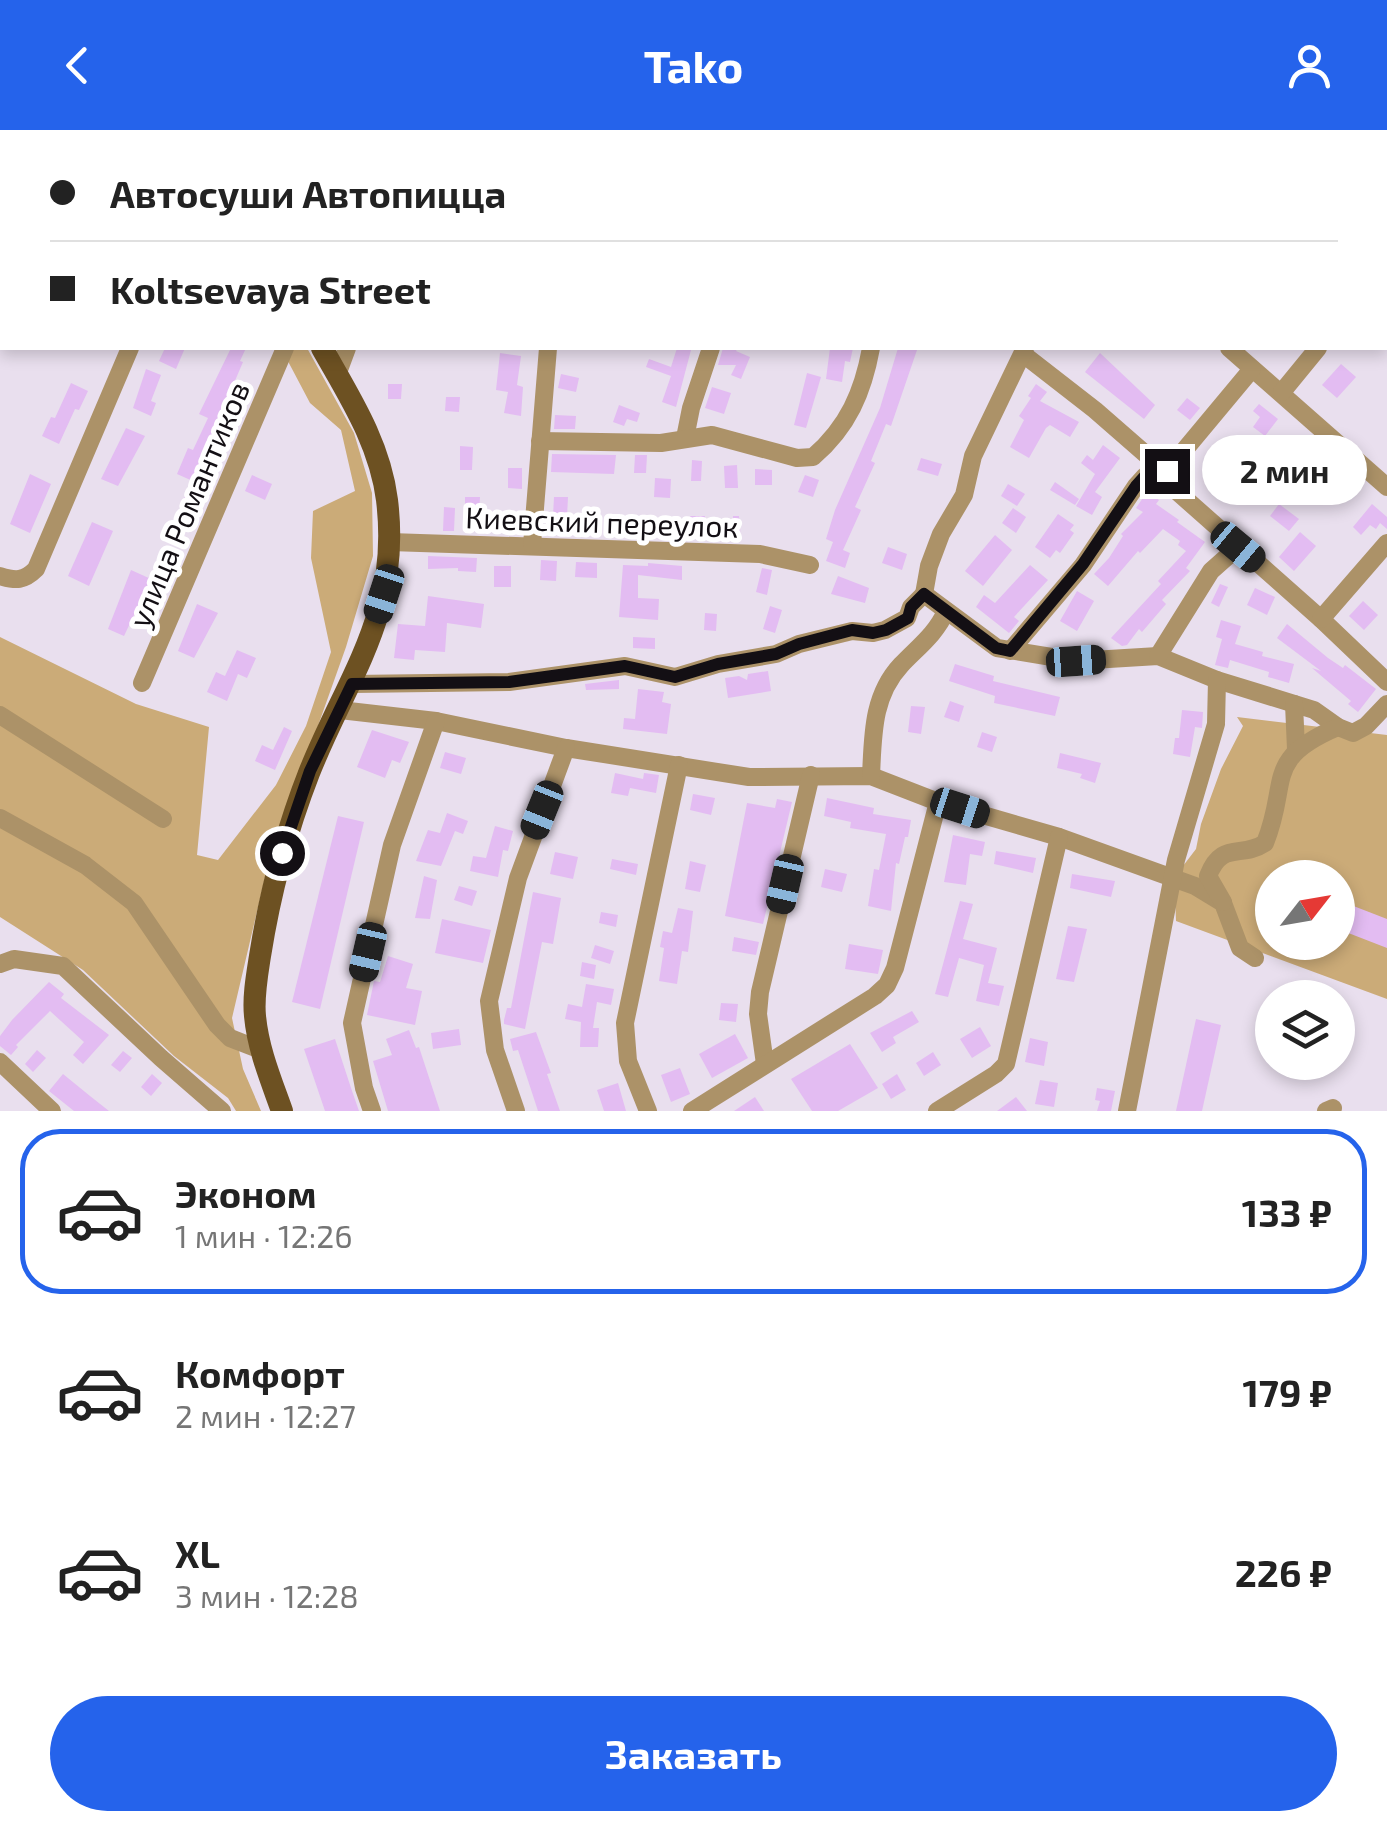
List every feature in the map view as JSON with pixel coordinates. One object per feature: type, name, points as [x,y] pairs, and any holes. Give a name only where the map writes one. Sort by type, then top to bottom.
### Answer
[{"type":"main road","points":[[282,1111],[261,1050],[254,1013],[268,909],[310,771],[363,660],[384,594],[390,542],[386,496],[373,441],[323,350]]},
{"type":"street","points":[[0,576],[14,581],[26,578],[36,569],[129,350]]},
{"type":"street","name":"улица Романтиков","points":[[142,683],[283,350]]},
{"type":"street","points":[[337,375],[346,350]]},
{"type":"street","points":[[532,544],[548,350]]},
{"type":"street","points":[[685,438],[711,350]]},
{"type":"street","points":[[540,441],[661,443],[712,435],[798,458],[813,457],[851,412],[864,385],[872,350]]},
{"type":"street","points":[[1232,350],[1387,487]]},
{"type":"street","points":[[1282,392],[1316,350]]},
{"type":"street","points":[[352,684],[509,682],[625,666],[675,677],[718,664],[776,654],[852,630],[886,630],[908,618],[911,607],[924,594],[935,550],[964,494],[973,456],[1024,351],[1150,458],[1162,475],[1238,547],[1387,682]]},
{"type":"street","points":[[1010,651],[1083,564],[1136,486],[1145,476],[1162,475],[1252,370]]},
{"type":"street","name":"Киевский переулок","points":[[390,542],[760,554],[810,565]]},
{"type":"street","points":[[1321,619],[1387,543]]},
{"type":"street","points":[[1158,656],[1211,571],[1238,547]]},
{"type":"street","points":[[924,594],[996,648],[1076,661],[1158,656],[1218,680],[1314,710],[1346,730]]},
{"type":"street","points":[[871,776],[877,702],[898,668],[926,642],[946,610]]},
{"type":"street","points":[[1127,1111],[1176,860],[1216,724],[1218,680]]},
{"type":"street","points":[[1294,704],[1296,749]]},
{"type":"street","points":[[1202,881],[1214,861],[1226,852],[1256,849],[1265,843],[1284,767],[1296,749],[1366,726],[1387,704]]},
{"type":"street","points":[[340,710],[436,721],[566,748],[749,777],[871,776],[938,802],[1059,837],[1174,878],[1202,881],[1223,902],[1240,948],[1255,958]]},
{"type":"street","points":[[0,715],[163,819]]},
{"type":"street","points":[[372,1111],[352,1024],[392,846],[436,721]]},
{"type":"street","points":[[516,1111],[495,1050],[489,1001],[518,878],[566,748]]},
{"type":"street","points":[[648,1111],[628,1061],[625,1023],[679,765]]},
{"type":"street","points":[[766,1064],[758,1014],[760,992],[811,775]]},
{"type":"street","points":[[692,1111],[855,1010],[887,985],[895,968],[938,802]]},
{"type":"street","points":[[0,818],[85,865],[134,903],[217,1025],[230,1038],[261,1050]]},
{"type":"street","points":[[937,1111],[1006,1064],[1059,837]]},
{"type":"street","points":[[7,961],[63,966],[222,1111]]},
{"type":"street","points":[[0,1062],[52,1111]]},
{"type":"shaded area","points":[[282,350],[308,350],[354,433],[372,493],[373,556],[346,647],[267,869],[232,1018],[243,1069],[261,1111],[236,1111],[228,1098],[174,1056],[83,970],[0,917],[0,637],[136,704],[209,727],[197,855],[218,860],[276,785],[306,726],[331,652],[311,558],[313,511],[355,491],[341,430],[310,403]]},
{"type":"shaded area","points":[[1237,717],[1387,735],[1387,999],[1355,987],[1355,980],[1336,980],[1282,960],[1355,960],[1355,860],[1255,860],[1255,950],[1176,921],[1175,894],[1183,866],[1196,849],[1221,769],[1243,726]]},
{"type":"building","points":[[164,350],[184,350],[176,369],[159,361]]},
{"type":"building","points":[[230,350],[245,350],[216,425],[229,431],[221,447],[211,442],[195,482],[177,474],[208,418],[199,414]]},
{"type":"building","points":[[676,350],[691,350],[676,407],[662,402],[671,376],[646,367],[649,359],[671,367]]},
{"type":"building","points":[[722,350],[737,350],[750,357],[741,379],[731,375],[736,365],[718,365]]},
{"type":"building","points":[[830,350],[853,350],[850,362],[845,361],[842,382],[826,379]]},
{"type":"building","points":[[897,350],[917,350],[891,426],[886,424],[871,461],[875,463],[855,507],[861,510],[843,550],[850,553],[845,568],[826,561],[833,542],[826,539],[880,408]]},
{"type":"building","points":[[500,353],[521,356],[517,385],[523,387],[521,416],[504,413],[508,392],[496,390]]},
{"type":"building","points":[[1100,353],[1155,405],[1144,419],[1085,372]]},
{"type":"building","points":[[1341,364],[1356,377],[1337,398],[1322,385]]},
{"type":"building","points":[[146,369],[161,375],[151,401],[156,403],[151,416],[133,408]]},
{"type":"building","points":[[807,373],[821,377],[806,428],[794,425]]},
{"type":"building","points":[[561,374],[579,378],[576,392],[558,388]]},
{"type":"building","points":[[71,383],[88,391],[59,444],[42,436]]},
{"type":"building","points":[[388,384],[402,384],[401,399],[388,399]]},
{"type":"building","points":[[1036,384],[1047,392],[1040,401],[1079,422],[1070,437],[1050,425],[1029,458],[1010,447],[1024,420],[1019,416]]},
{"type":"building","points":[[712,387],[731,393],[724,414],[705,408]]},
{"type":"building","points":[[446,397],[460,397],[459,412],[445,411]]},
{"type":"building","points":[[1187,398],[1200,408],[1190,420],[1177,410]]},
{"type":"building","points":[[1259,404],[1278,419],[1265,436],[1253,427],[1260,417],[1253,411]]},
{"type":"building","points":[[619,405],[640,413],[637,422],[627,419],[624,426],[613,422]]},
{"type":"building","points":[[555,415],[576,416],[575,429],[554,429]]},
{"type":"building","points":[[126,428],[145,436],[118,486],[101,479]]},
{"type":"building","points":[[1290,436],[1312,452],[1300,470],[1277,453]]},
{"type":"building","points":[[1103,445],[1120,458],[1095,492],[1102,497],[1092,515],[1076,506],[1095,474],[1081,463],[1087,455],[1093,460]]},
{"type":"building","points":[[460,446],[473,447],[472,470],[460,470]]},
{"type":"building","points":[[552,454],[616,455],[614,474],[551,472]]},
{"type":"building","points":[[635,455],[647,455],[646,473],[634,473]]},
{"type":"building","points":[[921,458],[942,464],[938,476],[917,470]]},
{"type":"building","points":[[692,460],[702,461],[701,481],[691,481]]},
{"type":"building","points":[[1213,463],[1226,474],[1217,486],[1203,475]]},
{"type":"building","points":[[737,465],[738,488],[725,488],[724,466]]},
{"type":"building","points":[[508,468],[522,468],[522,489],[508,488]]},
{"type":"building","points":[[755,469],[772,470],[772,485],[755,485]]},
{"type":"building","points":[[1338,470],[1357,487],[1345,501],[1326,485]]},
{"type":"building","points":[[30,474],[51,484],[30,533],[10,524]]},
{"type":"building","points":[[252,475],[272,484],[265,500],[245,491]]},
{"type":"building","points":[[805,475],[819,480],[813,497],[798,492]]},
{"type":"building","points":[[655,478],[671,479],[670,498],[654,497]]},
{"type":"building","points":[[1055,482],[1079,499],[1075,505],[1050,490]]},
{"type":"building","points":[[1008,484],[1025,494],[1017,506],[1001,496]]},
{"type":"building","points":[[187,492],[201,498],[195,512],[181,505]]},
{"type":"building","points":[[1147,492],[1159,500],[1156,504],[1205,542],[1186,568],[1190,571],[1162,600],[1166,604],[1142,632],[1139,629],[1122,646],[1111,638],[1186,551],[1178,545],[1180,541],[1163,529],[1108,586],[1094,574],[1109,558],[1121,534],[1143,512],[1136,508]]},
{"type":"building","points":[[465,497],[480,497],[479,512],[465,512]]},
{"type":"building","points":[[554,497],[568,497],[567,517],[553,516]]},
{"type":"building","points":[[1279,504],[1299,519],[1289,531],[1270,516]]},
{"type":"building","points":[[1372,504],[1387,517],[1387,529],[1380,523],[1376,529],[1370,525],[1361,535],[1353,527]]},
{"type":"building","points":[[444,507],[455,508],[454,531],[443,531]]},
{"type":"building","points":[[1013,508],[1026,517],[1016,533],[1002,523]]},
{"type":"building","points":[[494,512],[515,512],[515,531],[494,532]]},
{"type":"building","points":[[1058,514],[1074,525],[1070,530],[1074,533],[1060,553],[1056,550],[1050,558],[1035,547]]},
{"type":"building","points":[[690,516],[705,516],[705,535],[689,535]]},
{"type":"building","points":[[733,516],[739,516],[741,541],[732,541]]},
{"type":"building","points":[[580,519],[599,520],[599,535],[579,535]]},
{"type":"building","points":[[92,522],[113,531],[89,586],[68,576]]},
{"type":"building","points":[[1300,532],[1316,546],[1294,571],[1279,557]]},
{"type":"building","points":[[995,535],[1012,550],[983,586],[965,571]]},
{"type":"building","points":[[888,547],[907,554],[902,570],[882,563]]},
{"type":"building","points":[[428,556],[477,558],[476,572],[428,569]]},
{"type":"building","points":[[541,560],[557,561],[556,581],[540,580]]},
{"type":"building","points":[[576,562],[597,563],[597,578],[575,577]]},
{"type":"building","points":[[623,565],[682,566],[682,580],[638,575],[638,598],[659,599],[658,620],[619,617]]},
{"type":"building","points":[[1030,565],[1048,580],[1014,617],[1019,621],[1009,633],[976,607],[984,595],[995,603]]},
{"type":"building","points":[[494,566],[511,566],[511,587],[494,587]]},
{"type":"building","points":[[762,568],[772,570],[767,595],[756,592]]},
{"type":"building","points":[[131,570],[151,579],[124,636],[108,629]]},
{"type":"building","points":[[838,576],[869,588],[865,603],[831,594]]},
{"type":"building","points":[[1220,584],[1228,587],[1219,607],[1211,603]]},
{"type":"building","points":[[1255,588],[1275,597],[1267,615],[1247,605]]},
{"type":"building","points":[[1077,591],[1094,601],[1077,631],[1060,621]]},
{"type":"building","points":[[428,596],[484,604],[481,628],[447,623],[445,652],[415,650],[414,660],[394,658],[398,624],[425,626]]},
{"type":"building","points":[[1363,601],[1378,615],[1364,630],[1349,616]]},
{"type":"building","points":[[197,604],[218,613],[194,658],[178,651]]},
{"type":"building","points":[[770,606],[782,610],[775,633],[763,629]]},
{"type":"building","points":[[705,613],[717,614],[716,631],[704,630]]},
{"type":"building","points":[[1221,620],[1241,626],[1235,644],[1294,664],[1289,683],[1230,660],[1228,668],[1215,665],[1222,639],[1216,637]]},
{"type":"building","points":[[1287,624],[1328,658],[1343,668],[1345,665],[1376,689],[1358,712],[1348,704],[1351,701],[1312,668],[1321,671],[1277,638]]},
{"type":"building","points":[[633,637],[655,638],[655,649],[633,648]]},
{"type":"building","points":[[237,650],[256,658],[247,678],[238,674],[227,701],[207,692],[216,672],[225,676]]},
{"type":"building","points":[[955,664],[994,676],[993,681],[1060,697],[1055,716],[994,703],[995,696],[949,681]]},
{"type":"building","points":[[768,671],[771,691],[728,698],[725,678],[739,676],[747,680],[748,674]]},
{"type":"building","points":[[619,680],[619,689],[586,690],[585,684]]},
{"type":"building","points":[[638,689],[664,692],[662,702],[671,704],[667,734],[623,729],[624,718],[635,719]]},
{"type":"building","points":[[950,701],[964,706],[959,722],[944,717]]},
{"type":"building","points":[[911,706],[925,707],[921,734],[908,732]]},
{"type":"building","points":[[1182,710],[1203,712],[1202,728],[1195,727],[1190,757],[1173,754]]},
{"type":"building","points":[[284,727],[292,731],[275,770],[255,761],[262,745],[273,750]]},
{"type":"building","points":[[372,730],[409,742],[400,763],[392,760],[385,778],[357,767]]},
{"type":"building","points":[[982,732],[997,737],[992,752],[977,747]]},
{"type":"building","points":[[445,752],[466,758],[461,774],[440,768]]},
{"type":"building","points":[[1060,753],[1101,763],[1095,783],[1080,778],[1082,774],[1057,768]]},
{"type":"building","points":[[615,773],[643,779],[644,773],[659,775],[656,793],[630,788],[628,796],[611,793]]},
{"type":"building","points":[[693,794],[715,798],[711,815],[690,810]]},
{"type":"building","points":[[827,798],[874,808],[873,814],[911,820],[899,864],[896,863],[891,911],[868,906],[874,869],[879,870],[886,834],[850,828],[851,822],[824,816]]},
{"type":"building","points":[[777,799],[792,802],[763,924],[725,916],[747,803],[775,808]]},
{"type":"building","points":[[447,813],[468,821],[463,834],[455,831],[441,866],[416,861],[428,830],[440,833]]},
{"type":"building","points":[[338,816],[364,822],[320,1009],[292,1002]]},
{"type":"building","points":[[495,826],[513,831],[508,851],[503,850],[498,877],[470,871],[473,856],[486,858]]},
{"type":"building","points":[[953,835],[985,842],[982,856],[970,854],[966,885],[944,882]]},
{"type":"building","points":[[996,851],[1036,858],[1033,873],[994,864]]},
{"type":"building","points":[[555,852],[578,857],[573,879],[550,874]]},
{"type":"building","points":[[612,859],[638,864],[636,875],[610,869]]},
{"type":"building","points":[[690,861],[706,865],[700,892],[685,889]]},
{"type":"building","points":[[825,869],[847,874],[842,892],[821,887]]},
{"type":"building","points":[[1072,874],[1115,881],[1111,897],[1070,888]]},
{"type":"building","points":[[424,876],[437,880],[430,919],[415,918]]},
{"type":"building","points":[[459,886],[477,891],[472,906],[454,900]]},
{"type":"building","points":[[533,892],[561,898],[553,944],[542,942],[525,1029],[504,1024],[504,1020],[507,1008],[511,1008]]},
{"type":"building","points":[[960,901],[973,904],[963,939],[997,948],[988,983],[1004,986],[999,1006],[976,1001],[984,965],[959,958],[948,997],[935,994]]},
{"type":"building","points":[[1355,907],[1387,919],[1387,948],[1355,936]]},
{"type":"building","points":[[678,908],[693,911],[688,952],[682,951],[677,984],[659,981],[663,931],[672,933]]},
{"type":"building","points":[[601,912],[618,915],[616,927],[599,923]]},
{"type":"building","points":[[442,919],[491,930],[483,963],[435,953]]},
{"type":"building","points":[[1068,926],[1087,929],[1074,982],[1056,979]]},
{"type":"building","points":[[734,937],[759,942],[756,955],[732,951]]},
{"type":"building","points":[[849,944],[883,950],[878,974],[845,969]]},
{"type":"building","points":[[595,945],[614,951],[610,964],[591,958]]},
{"type":"building","points":[[388,956],[413,964],[406,988],[422,991],[415,1025],[367,1015],[374,981],[380,982]]},
{"type":"building","points":[[582,962],[596,965],[594,979],[580,976]]},
{"type":"building","points":[[49,982],[64,994],[61,998],[109,1035],[83,1064],[73,1055],[84,1042],[50,1011],[11,1055],[0,1046],[0,1036],[12,1020]]},
{"type":"building","points":[[586,984],[614,989],[611,1005],[597,1002],[593,1028],[599,1028],[598,1047],[580,1047],[581,1022],[565,1019],[568,1004],[582,1007]]},
{"type":"building","points":[[721,1003],[738,1004],[736,1022],[719,1020]]},
{"type":"building","points":[[912,1011],[919,1022],[893,1037],[896,1043],[882,1052],[870,1033]]},
{"type":"building","points":[[1196,1019],[1221,1025],[1202,1111],[1176,1111]]},
{"type":"building","points":[[980,1027],[991,1046],[972,1058],[960,1039]]},
{"type":"building","points":[[459,1029],[461,1045],[433,1049],[431,1033]]},
{"type":"building","points":[[409,1030],[416,1048],[419,1047],[440,1111],[388,1111],[373,1061],[392,1055],[386,1039]]},
{"type":"building","points":[[536,1032],[560,1111],[538,1111],[518,1050],[513,1051],[510,1039]]},
{"type":"building","points":[[735,1034],[748,1058],[712,1078],[699,1054]]},
{"type":"building","points":[[1030,1038],[1048,1042],[1044,1066],[1025,1062]]},
{"type":"building","points":[[335,1039],[359,1111],[325,1111],[304,1049]]},
{"type":"building","points":[[850,1044],[878,1088],[838,1111],[812,1111],[791,1079]]},
{"type":"building","points":[[37,1050],[46,1058],[33,1072],[25,1064]]},
{"type":"building","points":[[123,1051],[132,1058],[120,1072],[111,1065]]},
{"type":"building","points":[[933,1052],[941,1065],[924,1076],[916,1063]]},
{"type":"building","points":[[680,1068],[690,1094],[671,1102],[661,1075]]},
{"type":"building","points":[[63,1074],[109,1111],[74,1111],[49,1091]]},
{"type":"building","points":[[152,1074],[162,1083],[151,1096],[141,1087]]},
{"type":"building","points":[[897,1074],[906,1090],[891,1099],[882,1084]]},
{"type":"building","points":[[1040,1080],[1058,1083],[1054,1107],[1035,1104]]},
{"type":"building","points":[[618,1083],[626,1111],[604,1111],[597,1090]]},
{"type":"building","points":[[1097,1088],[1115,1091],[1111,1111],[1097,1111]]},
{"type":"building","points":[[755,1097],[764,1111],[734,1111]]},
{"type":"building","points":[[1016,1097],[1027,1111],[997,1111]]},
{"type":"route","points":[[282,853],[310,771],[352,684],[509,682],[625,666],[675,677],[718,664],[776,654],[852,630],[886,630],[908,618],[911,607],[924,594],[996,648],[1010,651],[1083,564],[1136,486],[1145,476],[1167,471]]}]
